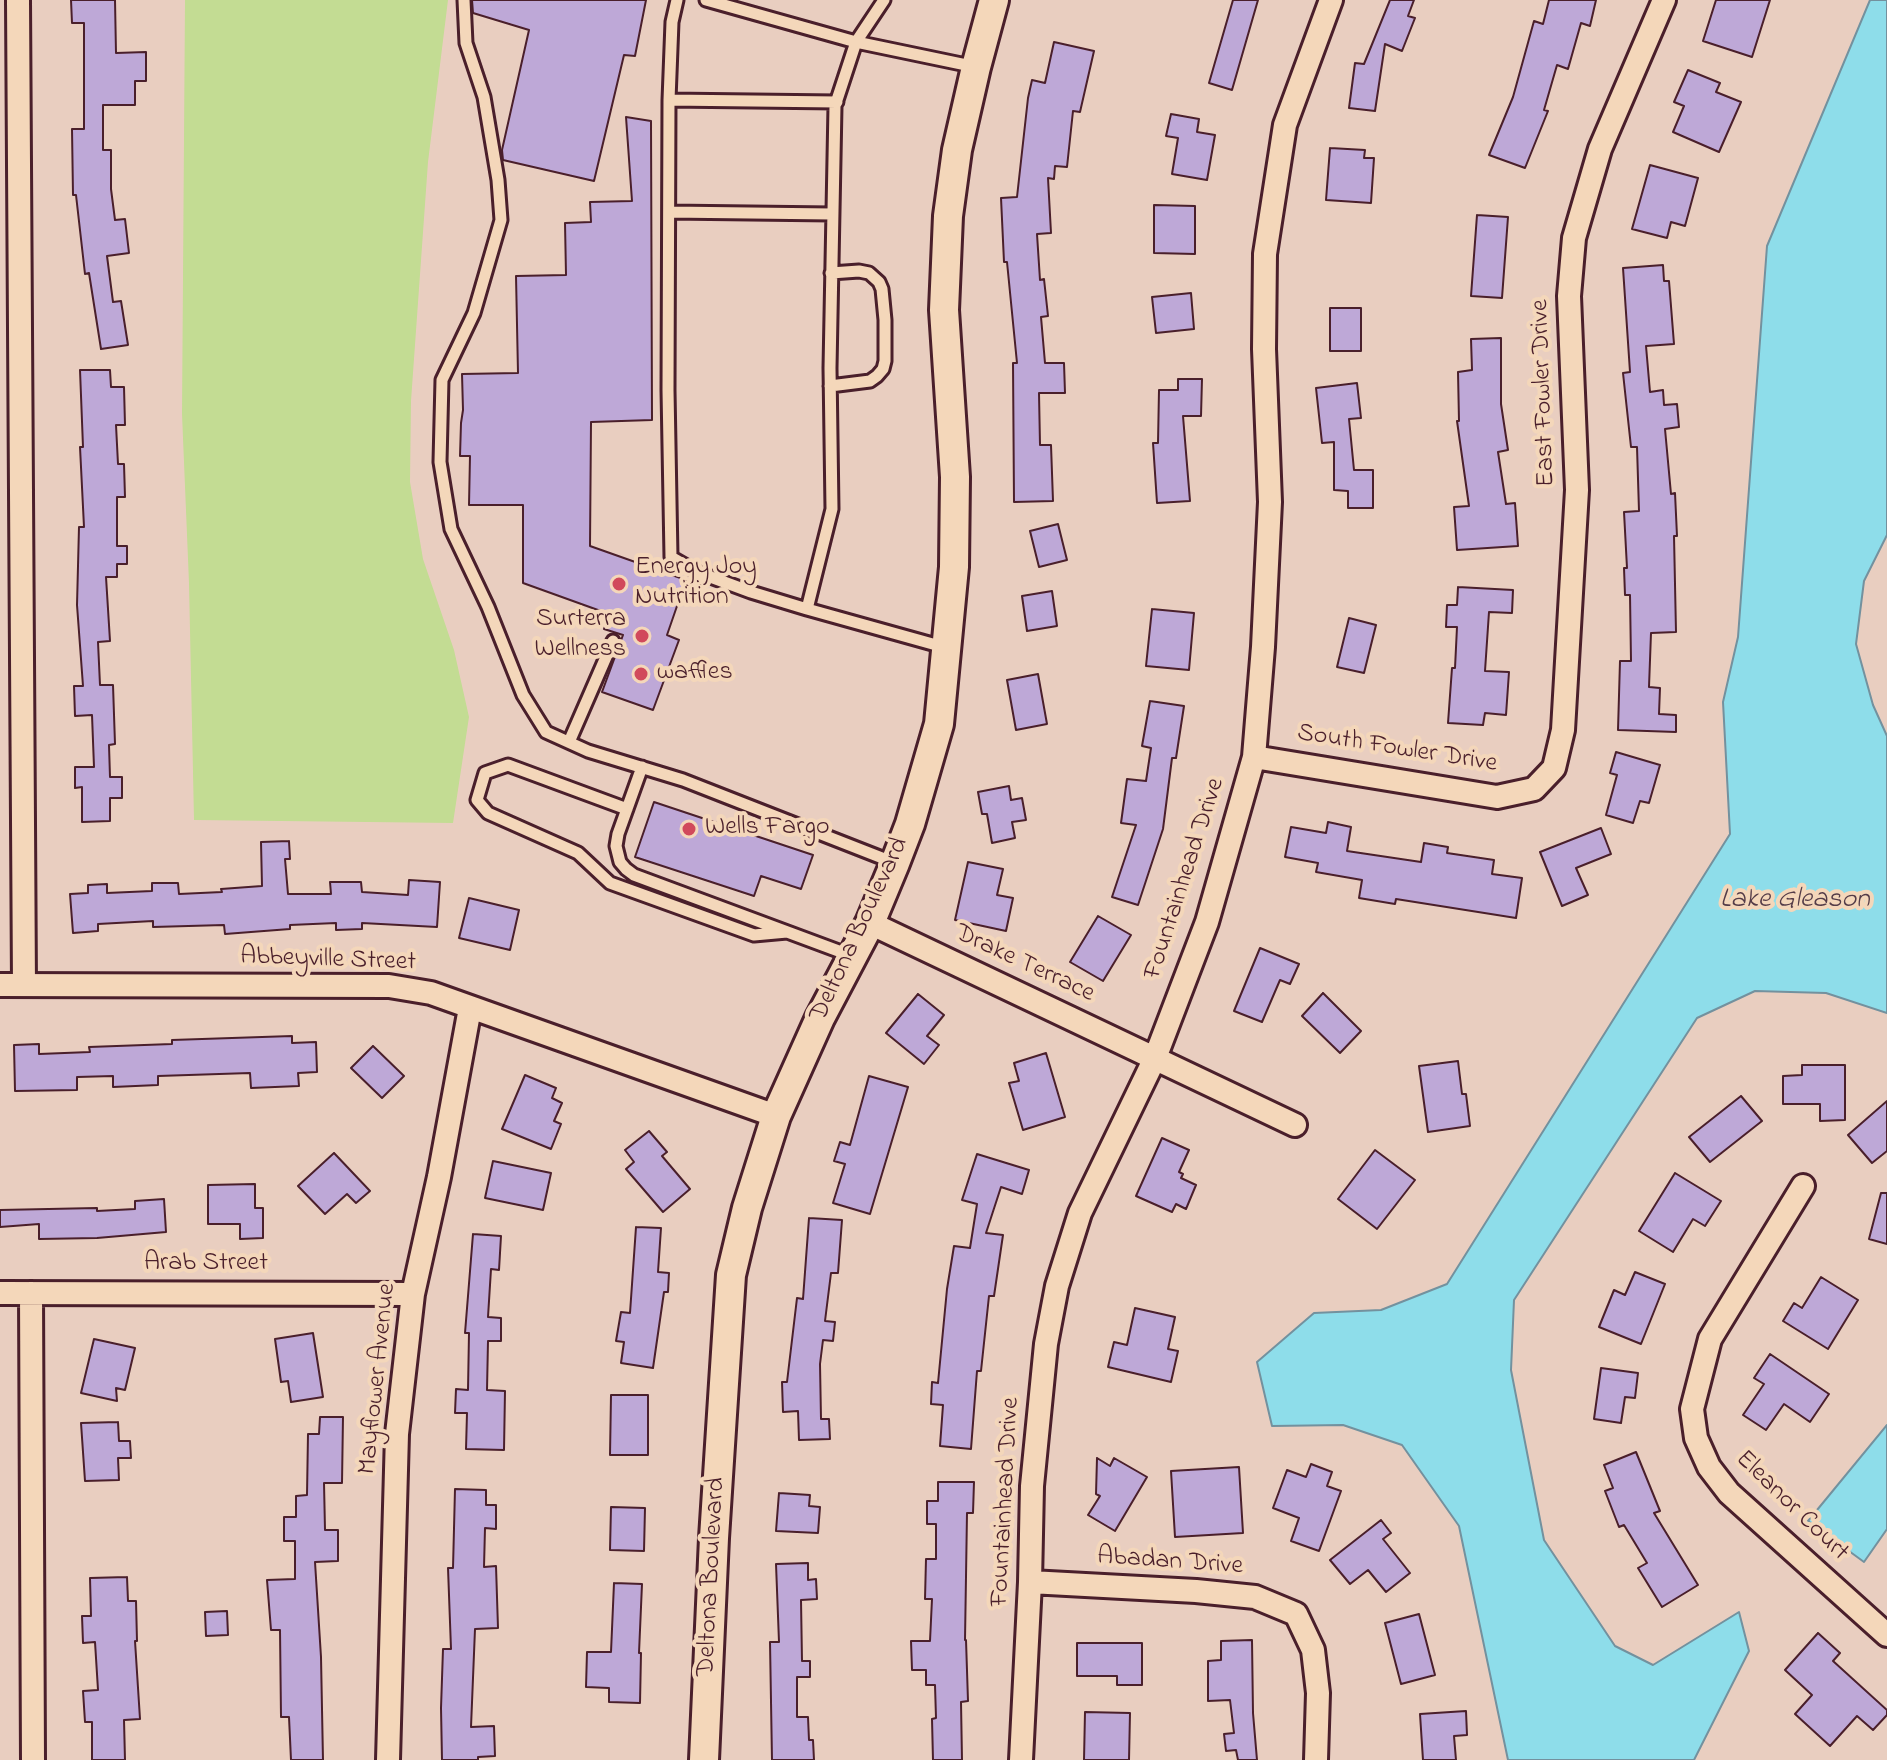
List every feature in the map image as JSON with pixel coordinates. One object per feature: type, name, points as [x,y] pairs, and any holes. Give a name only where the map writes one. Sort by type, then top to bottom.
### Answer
[{"type":"street","points":[[18,0],[24,985]]},
{"type":"street","name":"Deltona Boulevard","points":[[704,1760],[731,1275],[747,1208],[776,1116],[820,1018],[870,923],[895,863],[910,824],[939,724],[954,567],[955,492],[944,310],[948,216],[957,150],[994,0]]},
{"type":"street","name":"Fountainhead Drive","points":[[1021,1760],[1032,1486],[1046,1344],[1057,1286],[1080,1213],[1155,1058],[1207,922],[1254,757],[1270,502],[1264,349],[1265,254],[1285,125],[1331,0]]},
{"type":"street","name":"East Fowler Drive","points":[[1531,789],[1554,768],[1563,730],[1577,490],[1569,296],[1574,238],[1600,149],[1664,0]]},
{"type":"street","name":"South Fowler Drive","points":[[1254,757],[1497,797],[1531,789]]},
{"type":"street","name":"Drake Terrace","points":[[870,923],[1295,1125]]},
{"type":"street","name":"Abbeyville Street","points":[[0,985],[389,986],[431,993],[776,1116]]},
{"type":"street","name":"Mayflower Avenue","points":[[388,1760],[397,1434],[413,1294],[439,1177],[470,1008]]},
{"type":"street","name":"Eleanor Court","points":[[1803,1186],[1710,1339],[1692,1409],[1696,1438],[1709,1467],[1729,1493],[1887,1635]]},
{"type":"street","name":"Arab Street","points":[[0,1293],[413,1294]]},
{"type":"street","points":[[31,1293],[33,1760]]},
{"type":"street","name":"Abadan Drive","points":[[1030,1582],[1255,1597],[1296,1614],[1313,1650],[1318,1693],[1316,1760]]},
{"type":"lane","points":[[464,0],[466,43],[484,97],[498,180],[501,220],[474,313],[442,380],[440,462],[451,529],[488,607],[523,695],[546,732],[588,751],[683,780],[895,863]]},
{"type":"lane","points":[[677,0],[672,22],[669,100],[671,557],[697,572],[751,592],[947,648]]},
{"type":"lane","points":[[706,0],[856,42],[976,67]]},
{"type":"lane","points":[[807,609],[832,509],[830,386],[835,106],[856,42],[884,0]]},
{"type":"lane","points":[[669,100],[837,102]]},
{"type":"lane","points":[[669,212],[832,214]]},
{"type":"lane","points":[[830,386],[870,381],[883,369],[885,361],[885,320],[879,282],[869,273],[859,271],[831,273]]},
{"type":"lane","points":[[569,742],[613,641]]},
{"type":"lane","points":[[627,809],[508,765],[485,773],[477,800],[488,813],[578,853],[610,883],[754,935],[787,932]]},
{"type":"lane","points":[[642,767],[616,846],[620,862],[626,869],[634,875],[853,956]]},
{"type":"green space","points":[[185,0],[448,0],[428,162],[411,401],[410,482],[423,559],[454,650],[469,717],[453,823],[194,820],[182,414]]},
{"type":"water","name":"Lake Gleason","points":[[1870,0],[1887,0],[1887,535],[1864,581],[1856,644],[1873,705],[1887,736],[1887,1013],[1826,993],[1755,991],[1697,1018],[1514,1300],[1511,1370],[1544,1540],[1615,1646],[1653,1665],[1739,1612],[1749,1651],[1694,1760],[1508,1760],[1459,1526],[1402,1445],[1343,1425],[1272,1426],[1257,1362],[1314,1313],[1381,1310],[1447,1284],[1730,834],[1723,702],[1738,637],[1767,246]]},
{"type":"water","points":[[1887,1425],[1887,1529],[1864,1562],[1808,1521]]},
{"type":"building","points":[[71,0],[115,0],[116,53],[146,52],[146,81],[135,81],[135,105],[103,105],[103,150],[111,150],[115,220],[125,219],[129,253],[107,256],[113,302],[121,301],[128,345],[101,349],[89,273],[85,274],[76,195],[73,195],[72,129],[84,129],[84,23],[72,23]]},
{"type":"building","points":[[472,0],[646,0],[635,56],[624,55],[594,181],[503,160],[502,150],[529,30],[473,13]]},
{"type":"building","points":[[1233,0],[1258,0],[1232,90],[1209,83]]},
{"type":"building","points":[[1390,0],[1414,0],[1408,16],[1415,18],[1402,51],[1385,44],[1375,111],[1349,108],[1355,63],[1364,64]]},
{"type":"building","points":[[1549,0],[1596,0],[1590,26],[1581,23],[1568,69],[1557,65],[1544,110],[1548,111],[1525,168],[1489,155],[1513,97],[1534,21],[1543,24]]},
{"type":"building","points":[[1716,0],[1770,0],[1752,57],[1703,41]]},
{"type":"building","points":[[1054,42],[1094,51],[1080,112],[1073,111],[1067,167],[1055,166],[1054,179],[1048,178],[1051,233],[1037,234],[1040,280],[1044,279],[1048,316],[1041,317],[1045,363],[1064,363],[1065,393],[1039,393],[1040,445],[1051,445],[1053,501],[1014,502],[1013,363],[1017,363],[1007,262],[1004,262],[1001,198],[1017,197],[1032,80],[1045,83]]},
{"type":"building","points":[[1688,70],[1720,83],[1716,92],[1741,102],[1719,152],[1673,132],[1684,106],[1674,102]]},
{"type":"building","points":[[1171,114],[1199,119],[1197,132],[1215,135],[1207,180],[1172,174],[1178,138],[1166,136]]},
{"type":"building","points":[[626,117],[651,121],[652,420],[591,422],[590,546],[686,580],[667,635],[679,640],[653,710],[602,692],[623,635],[604,629],[609,614],[523,583],[523,505],[469,505],[470,456],[460,456],[462,374],[518,373],[516,276],[566,275],[565,223],[591,222],[590,202],[632,201]]},
{"type":"building","points":[[1330,148],[1365,150],[1364,158],[1374,158],[1371,203],[1326,200]]},
{"type":"building","points":[[1650,165],[1698,178],[1685,226],[1671,222],[1667,238],[1632,229]]},
{"type":"building","points":[[1154,205],[1195,206],[1195,254],[1154,253]]},
{"type":"building","points":[[1477,215],[1508,217],[1502,298],[1471,296]]},
{"type":"building","points":[[1663,265],[1664,281],[1669,281],[1674,344],[1646,346],[1650,392],[1663,390],[1664,405],[1677,404],[1679,427],[1665,429],[1671,494],[1675,493],[1676,632],[1651,633],[1649,687],[1660,688],[1659,714],[1676,715],[1676,732],[1618,730],[1620,661],[1631,661],[1630,595],[1625,595],[1624,512],[1639,511],[1637,447],[1631,447],[1623,373],[1630,372],[1623,268]]},
{"type":"building","points":[[1191,293],[1194,329],[1156,333],[1152,297]]},
{"type":"building","points":[[1330,308],[1361,308],[1361,351],[1330,351]]},
{"type":"building","points":[[1501,338],[1501,404],[1508,450],[1498,452],[1506,504],[1515,503],[1518,546],[1457,550],[1454,507],[1469,506],[1457,421],[1458,372],[1472,370],[1471,339]]},
{"type":"building","points":[[80,370],[110,370],[111,387],[124,387],[125,425],[116,425],[118,464],[124,464],[125,497],[117,497],[117,546],[127,546],[127,564],[117,564],[117,577],[106,577],[110,641],[98,642],[100,685],[113,685],[115,744],[109,745],[110,777],[122,777],[122,798],[110,798],[110,821],[82,822],[82,787],[75,788],[75,767],[94,767],[92,715],[75,716],[74,686],[83,686],[77,605],[79,527],[84,527]]},
{"type":"building","points":[[1178,379],[1202,379],[1201,416],[1183,416],[1190,501],[1157,503],[1153,443],[1158,443],[1159,390],[1178,390]]},
{"type":"building","points":[[1357,383],[1361,418],[1349,419],[1354,470],[1373,470],[1373,508],[1348,508],[1348,491],[1334,490],[1334,442],[1322,443],[1316,388]]},
{"type":"building","points":[[1058,524],[1067,560],[1039,567],[1030,531]]},
{"type":"building","points":[[1458,587],[1513,590],[1512,613],[1489,612],[1485,671],[1509,672],[1506,715],[1485,713],[1483,725],[1448,723],[1457,627],[1446,627],[1447,605],[1457,605]]},
{"type":"building","points":[[1052,591],[1057,626],[1027,631],[1022,596]]},
{"type":"building","points":[[1152,609],[1194,613],[1189,670],[1146,666]]},
{"type":"building","points":[[1349,618],[1376,625],[1364,673],[1337,667]]},
{"type":"building","points":[[1038,674],[1047,724],[1016,730],[1007,680]]},
{"type":"building","points":[[1150,701],[1184,706],[1176,758],[1172,758],[1163,829],[1138,905],[1112,897],[1136,825],[1121,823],[1127,779],[1146,781],[1151,748],[1142,746]]},
{"type":"building","points":[[1616,752],[1660,765],[1649,803],[1640,801],[1633,823],[1606,815],[1617,775],[1610,773]]},
{"type":"building","points":[[1009,786],[1011,800],[1022,798],[1026,820],[1012,822],[1015,838],[992,843],[987,814],[982,814],[978,792]]},
{"type":"building","name":"Wells Fargo","points":[[654,802],[813,855],[801,889],[761,876],[754,896],[635,857]]},
{"type":"building","points":[[1328,822],[1351,827],[1347,851],[1421,862],[1424,843],[1448,847],[1447,853],[1494,860],[1492,874],[1522,878],[1516,918],[1396,899],[1395,904],[1359,898],[1362,880],[1316,872],[1318,863],[1285,857],[1291,827],[1326,833]]},
{"type":"building","points":[[1601,828],[1611,854],[1576,868],[1588,895],[1562,906],[1540,852]]},
{"type":"building","points":[[289,841],[290,859],[285,859],[288,894],[331,894],[330,882],[361,882],[362,892],[408,895],[409,880],[440,882],[437,927],[362,923],[362,929],[336,930],[336,923],[290,925],[290,929],[225,934],[224,925],[153,927],[153,921],[98,924],[98,931],[73,933],[70,894],[88,893],[88,885],[107,884],[107,893],[152,891],[152,883],[178,883],[179,894],[262,886],[261,842]]},
{"type":"building","points":[[968,862],[1003,869],[997,895],[1013,898],[1006,931],[955,920]]},
{"type":"building","points":[[469,898],[519,910],[510,950],[459,938]]},
{"type":"building","points":[[1098,916],[1131,935],[1103,981],[1070,962]]},
{"type":"building","points":[[1260,948],[1299,964],[1290,984],[1280,980],[1262,1022],[1234,1011]]},
{"type":"building","points":[[1323,993],[1361,1031],[1340,1053],[1302,1016]]},
{"type":"building","points":[[918,994],[944,1015],[927,1036],[939,1045],[924,1064],[886,1033]]},
{"type":"building","points":[[292,1036],[292,1043],[316,1042],[317,1072],[298,1073],[299,1086],[251,1088],[250,1073],[158,1076],[158,1085],[113,1087],[113,1076],[77,1077],[77,1090],[15,1091],[14,1045],[39,1044],[39,1054],[90,1052],[89,1047],[172,1044],[172,1040]]},
{"type":"building","points":[[373,1046],[404,1076],[382,1098],[351,1068]]},
{"type":"building","points":[[1046,1053],[1065,1117],[1023,1130],[1009,1083],[1019,1081],[1014,1063]]},
{"type":"building","points":[[1458,1061],[1470,1126],[1428,1132],[1419,1066]]},
{"type":"building","points":[[1802,1065],[1845,1065],[1845,1120],[1820,1121],[1820,1104],[1783,1104],[1783,1076],[1802,1075]]},
{"type":"building","points":[[525,1075],[556,1088],[552,1098],[562,1103],[554,1121],[561,1124],[551,1149],[502,1129]]},
{"type":"building","points":[[869,1076],[908,1087],[870,1214],[833,1203],[845,1164],[834,1161],[840,1142],[850,1145]]},
{"type":"building","points":[[1741,1096],[1762,1121],[1710,1162],[1689,1137]]},
{"type":"building","points":[[1887,1101],[1887,1151],[1872,1163],[1848,1135]]},
{"type":"building","points":[[649,1131],[667,1152],[662,1156],[690,1189],[663,1212],[626,1169],[634,1162],[625,1150]]},
{"type":"building","points":[[1162,1138],[1189,1150],[1179,1172],[1183,1174],[1181,1178],[1196,1185],[1186,1209],[1176,1204],[1172,1212],[1136,1196]]},
{"type":"building","points":[[1375,1150],[1415,1180],[1377,1229],[1338,1199]]},
{"type":"building","points":[[334,1153],[370,1191],[356,1203],[347,1194],[325,1214],[298,1186]]},
{"type":"building","points":[[977,1154],[1029,1170],[1022,1194],[1001,1187],[986,1233],[1003,1235],[994,1296],[989,1296],[981,1371],[977,1371],[971,1449],[940,1446],[943,1405],[931,1404],[932,1382],[938,1383],[954,1246],[970,1248],[977,1204],[962,1200]]},
{"type":"building","points":[[493,1161],[551,1173],[543,1210],[485,1198]]},
{"type":"building","points":[[1675,1173],[1721,1201],[1705,1226],[1693,1219],[1673,1252],[1639,1231]]},
{"type":"building","points":[[255,1184],[255,1208],[263,1208],[263,1238],[240,1239],[240,1224],[208,1224],[208,1185]]},
{"type":"building","points":[[1881,1193],[1887,1193],[1887,1244],[1869,1239]]},
{"type":"building","points":[[164,1199],[166,1232],[39,1239],[39,1224],[0,1227],[0,1210],[135,1209],[135,1201]]},
{"type":"building","points":[[809,1218],[842,1220],[838,1273],[831,1273],[825,1321],[835,1322],[833,1341],[823,1340],[820,1364],[821,1419],[829,1419],[830,1439],[799,1440],[798,1411],[783,1412],[782,1382],[787,1382],[797,1298],[803,1299]]},
{"type":"building","points":[[636,1227],[661,1228],[658,1272],[669,1273],[653,1368],[621,1363],[624,1342],[616,1341],[621,1312],[630,1313]]},
{"type":"building","points":[[473,1234],[501,1236],[499,1270],[491,1269],[488,1317],[501,1318],[501,1341],[488,1341],[487,1390],[505,1391],[504,1450],[466,1449],[467,1413],[455,1413],[456,1389],[468,1390],[469,1333],[465,1333]]},
{"type":"building","points":[[1635,1272],[1665,1284],[1641,1344],[1599,1327],[1614,1290],[1625,1295]]},
{"type":"building","points":[[1821,1277],[1858,1300],[1828,1349],[1783,1321],[1794,1303],[1802,1308]]},
{"type":"building","points":[[1135,1308],[1175,1317],[1168,1349],[1178,1351],[1171,1382],[1108,1367],[1114,1342],[1127,1345]]},
{"type":"building","points":[[313,1333],[323,1397],[291,1402],[288,1381],[281,1382],[275,1339]]},
{"type":"building","points":[[94,1339],[135,1348],[125,1390],[116,1388],[117,1401],[81,1393]]},
{"type":"building","points":[[1770,1354],[1829,1394],[1810,1422],[1784,1404],[1766,1430],[1743,1415],[1764,1384],[1754,1378]]},
{"type":"building","points":[[1601,1368],[1638,1373],[1635,1398],[1625,1397],[1621,1423],[1594,1419]]},
{"type":"building","points":[[611,1395],[648,1395],[648,1455],[610,1455]]},
{"type":"building","points":[[320,1417],[343,1417],[342,1483],[324,1483],[325,1530],[338,1530],[338,1561],[315,1562],[323,1760],[291,1760],[289,1717],[281,1717],[280,1630],[271,1630],[267,1580],[295,1579],[295,1541],[284,1541],[284,1517],[296,1517],[296,1496],[307,1495],[308,1434],[319,1434]]},
{"type":"building","points":[[118,1422],[119,1441],[130,1441],[131,1458],[118,1458],[119,1480],[85,1481],[81,1423]]},
{"type":"building","points":[[1636,1452],[1660,1511],[1654,1513],[1698,1585],[1662,1607],[1638,1568],[1647,1563],[1624,1525],[1619,1527],[1605,1491],[1613,1488],[1604,1465]]},
{"type":"building","points":[[1097,1458],[1110,1466],[1114,1458],[1147,1477],[1115,1531],[1088,1515],[1100,1496],[1096,1494]]},
{"type":"building","points":[[1311,1464],[1332,1472],[1327,1486],[1341,1491],[1319,1551],[1291,1541],[1299,1518],[1273,1508],[1287,1470],[1306,1477]]},
{"type":"building","points":[[1239,1467],[1243,1533],[1175,1537],[1171,1471]]},
{"type":"building","points":[[938,1482],[974,1482],[973,1513],[967,1513],[965,1640],[968,1701],[961,1702],[962,1760],[933,1760],[935,1685],[926,1685],[926,1670],[912,1670],[911,1641],[930,1641],[932,1599],[925,1599],[926,1559],[936,1559],[936,1524],[927,1524],[927,1501],[938,1501]]},
{"type":"building","points":[[455,1489],[486,1490],[486,1505],[496,1505],[496,1529],[485,1528],[484,1567],[496,1566],[498,1628],[475,1629],[471,1727],[494,1726],[495,1756],[478,1757],[478,1760],[442,1760],[443,1649],[451,1649],[448,1568],[453,1568]]},
{"type":"building","points":[[779,1493],[810,1495],[809,1506],[820,1507],[818,1533],[776,1531]]},
{"type":"building","points":[[611,1507],[645,1508],[644,1551],[610,1550]]},
{"type":"building","points":[[1381,1520],[1391,1533],[1383,1539],[1410,1573],[1386,1592],[1368,1570],[1350,1584],[1330,1560]]},
{"type":"building","points":[[808,1563],[808,1580],[816,1579],[817,1599],[801,1600],[802,1661],[810,1661],[810,1677],[797,1677],[797,1717],[808,1717],[814,1760],[772,1760],[770,1642],[779,1642],[776,1564]]},
{"type":"building","points":[[127,1577],[128,1601],[136,1601],[140,1719],[124,1720],[125,1760],[92,1760],[92,1722],[85,1722],[83,1691],[98,1690],[95,1642],[83,1643],[82,1616],[91,1616],[90,1578]]},
{"type":"building","points":[[614,1583],[642,1584],[640,1703],[609,1702],[609,1688],[586,1687],[587,1652],[611,1652]]},
{"type":"building","points":[[227,1611],[228,1635],[206,1636],[205,1612]]},
{"type":"building","points":[[1419,1614],[1435,1675],[1401,1684],[1385,1623]]},
{"type":"building","points":[[1818,1633],[1840,1653],[1833,1661],[1887,1710],[1887,1715],[1873,1730],[1857,1716],[1830,1746],[1795,1714],[1812,1695],[1785,1670]]},
{"type":"building","points":[[1252,1640],[1257,1760],[1238,1760],[1236,1750],[1226,1751],[1224,1734],[1234,1733],[1230,1700],[1208,1701],[1208,1661],[1221,1660],[1221,1641]]},
{"type":"building","points":[[1077,1643],[1142,1643],[1142,1685],[1117,1685],[1117,1676],[1077,1676]]},
{"type":"building","points":[[1466,1711],[1467,1735],[1454,1736],[1456,1760],[1423,1760],[1420,1714]]},
{"type":"building","points":[[1085,1712],[1130,1713],[1129,1760],[1084,1760]]},
{"type":"place","name":"Energy Joy Nutrition","points":[[619,584]]},
{"type":"place","name":"Surterra Wellness","points":[[642,636]]},
{"type":"place","name":"waffles","points":[[641,674]]},
{"type":"place","name":"Wells Fargo","points":[[689,829]]}]
